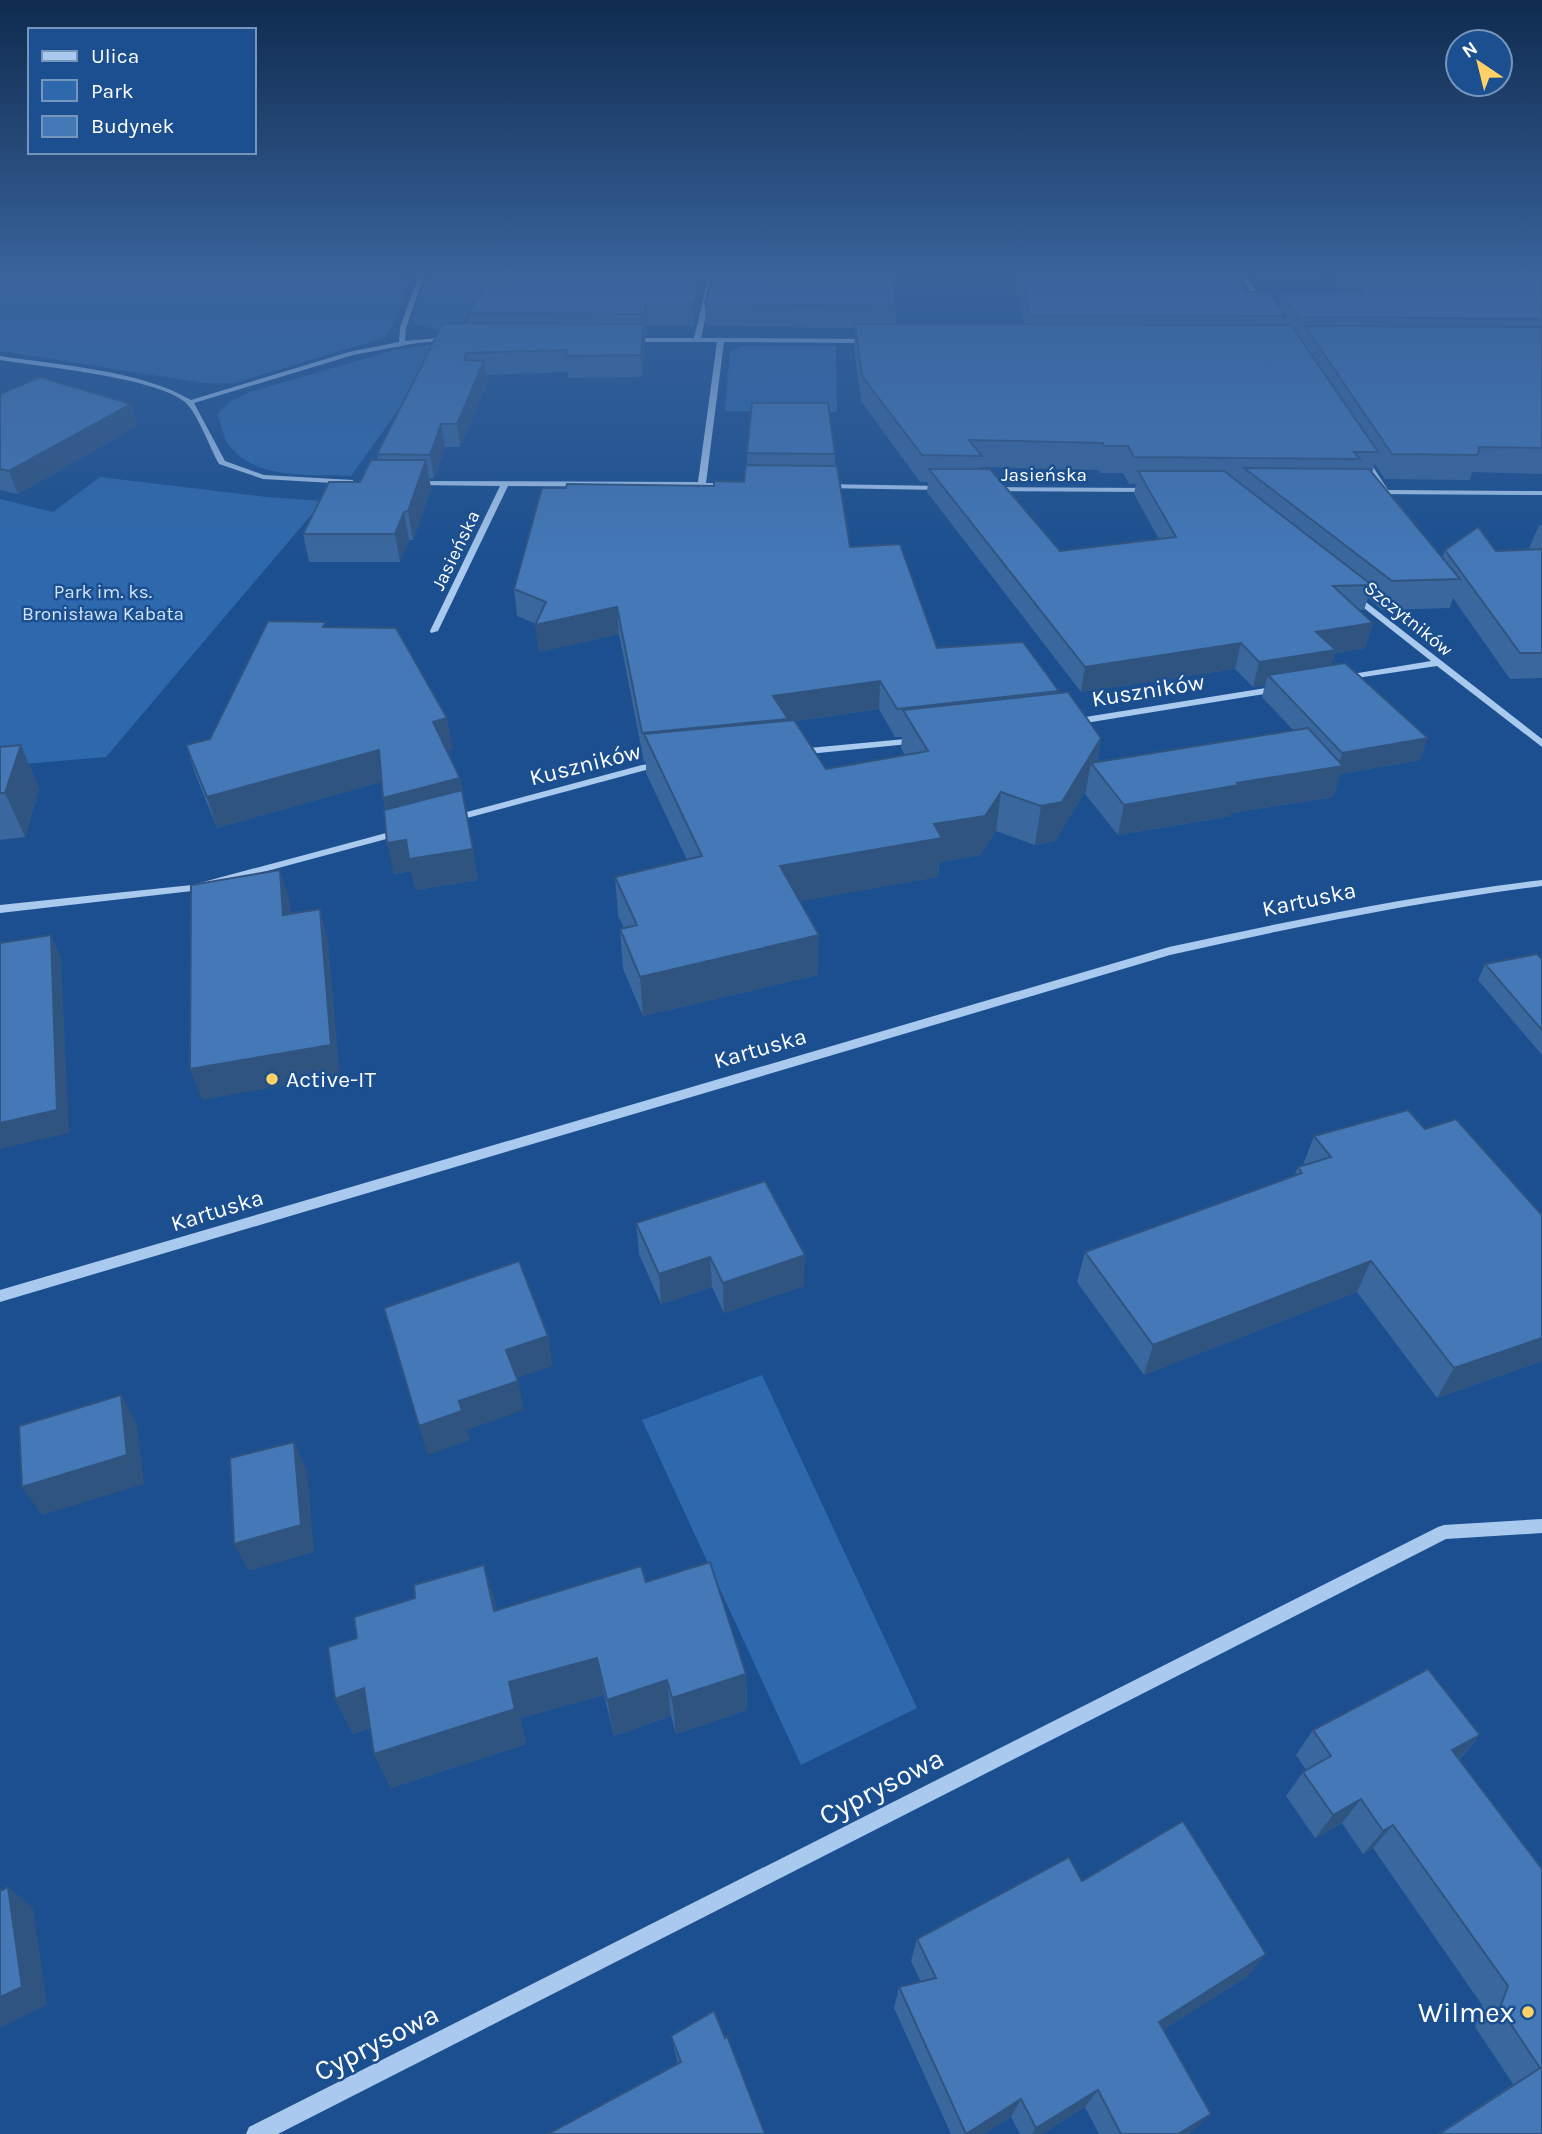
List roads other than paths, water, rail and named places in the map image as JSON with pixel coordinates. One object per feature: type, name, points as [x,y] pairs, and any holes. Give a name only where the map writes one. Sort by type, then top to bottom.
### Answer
[{"type":"street","points":[[74,371],[146,383],[171,391],[190,402],[222,462],[263,477],[361,482]]},
{"type":"street","points":[[190,402],[301,371]]},
{"type":"street","points":[[702,485],[717,371]]},
{"type":"street","points":[[1356,447],[1386,492]]},
{"type":"street","name":"Jasieńska","points":[[400,483],[743,485]]},
{"type":"street","name":"Jasieńska","points":[[434,631],[505,484]]},
{"type":"street","points":[[810,486],[945,488]]},
{"type":"street","name":"Jasieńska","points":[[986,489],[1167,490]]},
{"type":"street","points":[[1359,492],[1542,493]]},
{"type":"street","name":"Szczytników","points":[[1341,586],[1542,744]]},
{"type":"street","points":[[1329,680],[1437,663]]},
{"type":"street","name":"Kuszników","points":[[1059,724],[1289,687]]},
{"type":"street","points":[[784,753],[922,740]]},
{"type":"street","name":"Kuszników","points":[[445,821],[646,767],[674,764]]},
{"type":"street","points":[[0,909],[192,888],[418,828]]},
{"type":"street","name":"Kartuska","points":[[0,1296],[1169,951],[1326,915],[1467,891],[1542,883]]},
{"type":"street","name":"Cyprysowa","points":[[256,2134],[1444,1532],[1542,1526]]},
{"type":"place","name":"Active-IT","points":[[272,1079]]},
{"type":"place","name":"Wilmex","points":[[1528,2012]]},
{"type":"park label","name":"Park im. ks. Bronisława Kabata","points":[[103,602]]}]
